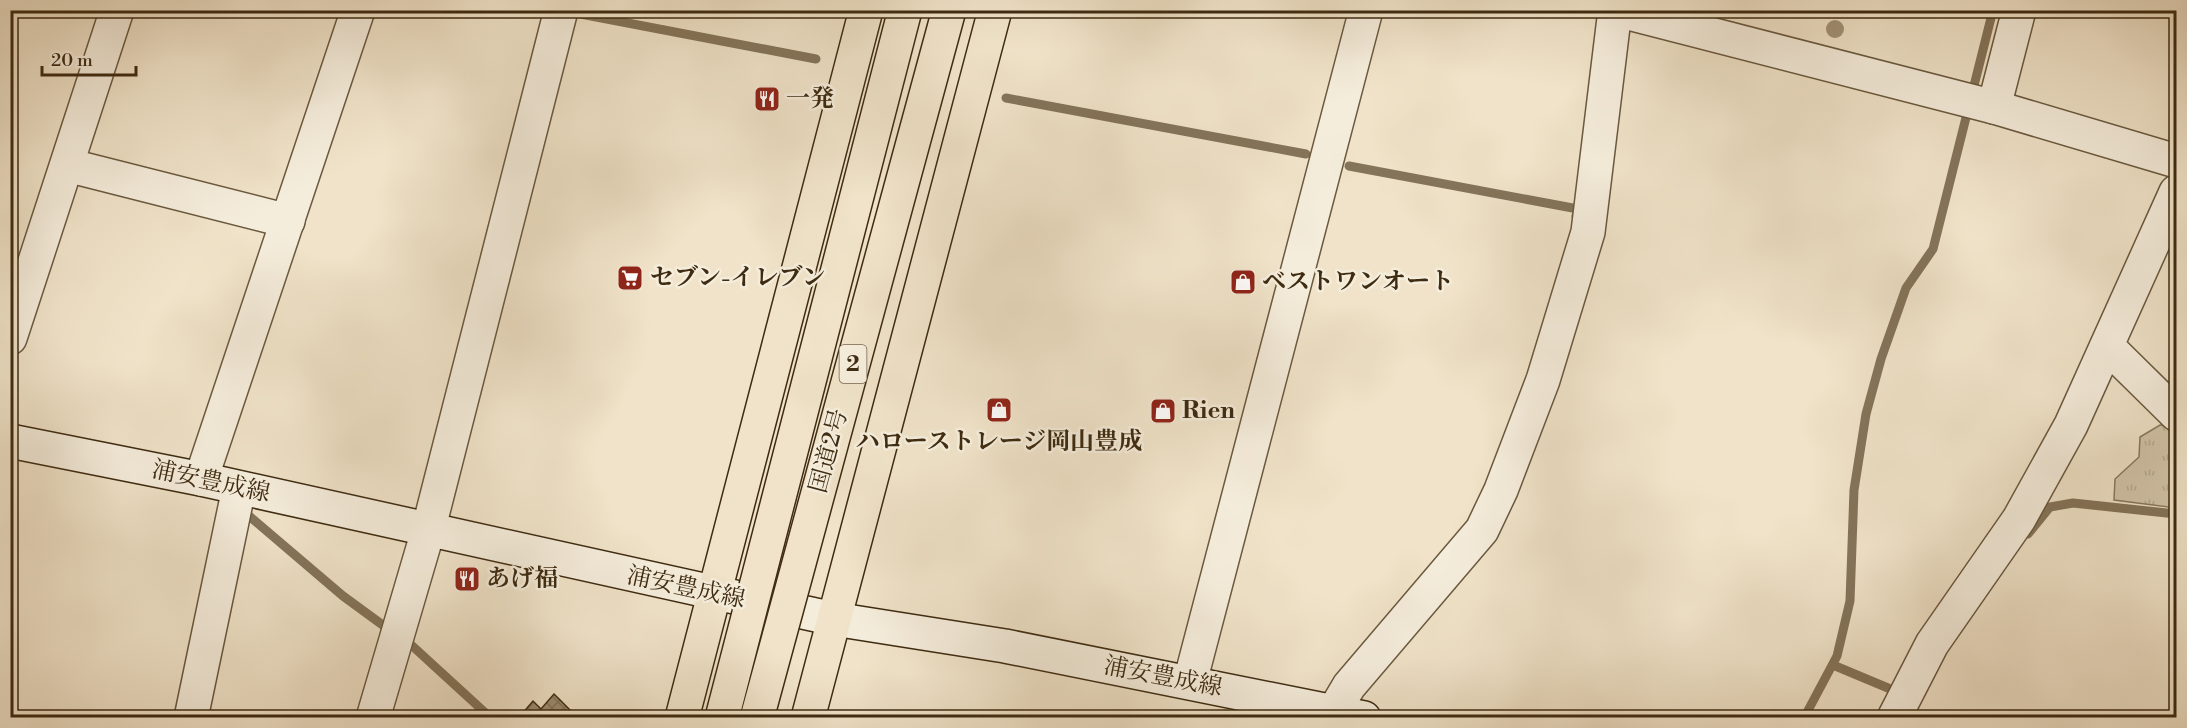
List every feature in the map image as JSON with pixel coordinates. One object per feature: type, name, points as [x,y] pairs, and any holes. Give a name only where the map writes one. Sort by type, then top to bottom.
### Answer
[{"type":"highway","points":[[682,717],[866,10]]},
{"type":"highway","name":"国道2号","points":[[722,717],[905,10]]},
{"type":"highway","name":"国道2号","points":[[757,717],[949,10]]},
{"type":"highway","points":[[808,717],[995,10]]},
{"type":"street","points":[[10,338],[117,10]]},
{"type":"street","points":[[201,479],[358,10]]},
{"type":"street","points":[[1191,682],[1365,10]]},
{"type":"street","points":[[1331,714],[1348,686],[1482,530],[1501,490],[1543,380],[1588,232],[1616,10],[1691,19],[2176,161]]},
{"type":"street","points":[[1979,103],[2019,10]]},
{"type":"street","points":[[373,717],[428,531],[561,13]]},
{"type":"street","points":[[67,165],[288,221]]},
{"type":"street","points":[[1894,717],[1932,644],[2019,519],[2071,425],[2176,192]]},
{"type":"street","points":[[2107,346],[2176,414]]},
{"type":"street","name":"浦安豊成線","points":[[10,441],[201,479],[834,620],[1005,646],[1191,682],[1331,714],[1365,717]]},
{"type":"street","points":[[191,717],[239,488]]},
{"type":"green space","points":[[2160,425],[2170,426],[2176,432],[2176,508],[2114,500],[2115,479],[2139,457],[2140,437]]},
{"type":"building","points":[[554,694],[578,718],[524,718],[521,715],[533,701],[541,709]]},
{"type":"waterway","points":[[1804,718],[1837,656],[1850,601],[1854,490],[1866,414],[1881,359],[1906,288],[1933,249],[1993,10]]},
{"type":"waterway","points":[[565,11],[816,59]]},
{"type":"waterway","points":[[1006,98],[1306,154]]},
{"type":"waterway","points":[[1349,166],[1578,209],[1576,216]]},
{"type":"waterway","points":[[2028,534],[2050,507],[2073,503],[2176,514]]},
{"type":"waterway","points":[[248,515],[343,596],[384,626]]},
{"type":"waterway","points":[[408,642],[491,718]]},
{"type":"waterway","points":[[1833,665],[1888,688]]},
{"type":"place","name":"一発","points":[[767,99]]},
{"type":"place","name":"セブン-イレブン","points":[[630,278]]},
{"type":"place","name":"ベストワンオート","points":[[1243,282]]},
{"type":"place","name":"ハローストレージ岡山豊成","points":[[999,410]]},
{"type":"place","name":"Rien","points":[[1163,411]]},
{"type":"place","name":"あげ福","points":[[467,579]]}]
